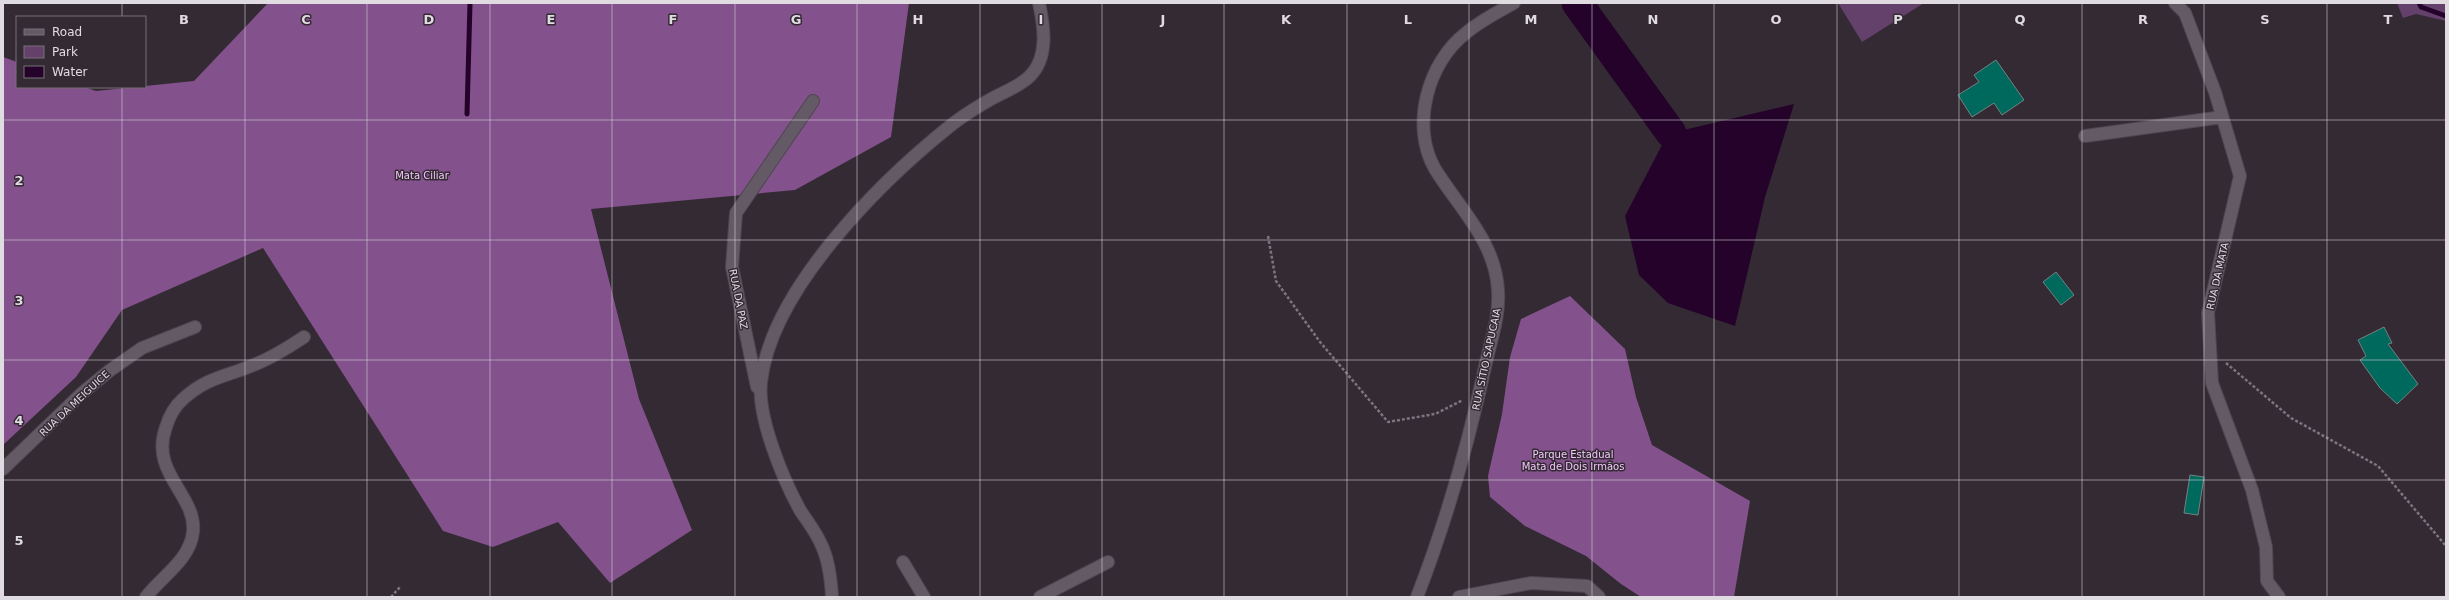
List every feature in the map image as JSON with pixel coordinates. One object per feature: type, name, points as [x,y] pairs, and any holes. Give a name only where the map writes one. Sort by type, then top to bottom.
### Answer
[{"type":"street","points":[[832,597],[830,573],[821,544],[799,508],[775,454],[765,424],[761,384],[767,351],[779,323],[797,291],[833,242],[883,187],[950,126],[1030,76],[1041,57],[1045,31],[1039,3]]},
{"type":"street","name":"RUA SÍTIO SAPUCAIA","points":[[1417,597],[1450,503],[1479,391],[1497,310],[1498,291],[1495,268],[1487,246],[1434,167],[1424,138],[1424,112],[1430,83],[1443,58],[1465,33],[1514,3]]},
{"type":"street","name":"RUA DA MATA","points":[[2175,3],[2185,13],[2222,117],[2240,176],[2208,313],[2212,383],[2254,497],[2266,547],[2267,581],[2279,597]]},
{"type":"street","name":"RUA DA PAZ","points":[[765,424],[732,268],[736,213],[814,101]]},
{"type":"street","points":[[2085,136],[2222,117]]},
{"type":"street","name":"RUA DA MEIGUICE","points":[[3,469],[81,394],[108,371],[142,348],[195,327]]},
{"type":"street","points":[[146,597],[186,553],[193,531],[190,514],[163,459],[162,438],[169,417],[182,400],[199,385],[223,374],[248,367],[275,356],[304,337]]},
{"type":"street","points":[[903,562],[924,597]]},
{"type":"street","points":[[1040,597],[1108,562]]},
{"type":"street","points":[[1459,597],[1531,583],[1587,586],[1599,597]]},
{"type":"path","points":[[1268,236],[1276,281],[1320,342],[1388,422],[1435,414],[1479,391]]},
{"type":"path","points":[[2210,350],[2291,418],[2378,466],[2446,546]]},
{"type":"path","points":[[391,597],[400,587]]},
{"type":"green space","name":"Mata Ciliar","points":[[268,3],[909,3],[891,137],[795,190],[591,209],[639,399],[692,530],[610,583],[558,522],[493,547],[443,531],[263,248],[122,310],[76,377],[3,445],[3,57],[16,62],[16,88],[87,88],[96,91],[125,88],[146,88],[146,86],[194,81]]},
{"type":"green space","points":[[1838,3],[1924,3],[1862,42]]},
{"type":"green space","points":[[2397,3],[2446,3],[2446,21],[2416,14],[2403,18]]},
{"type":"green space","name":"Parque Estadual Mata de Dois Irmãos","points":[[1570,296],[1625,349],[1636,397],[1652,445],[1750,501],[1734,597],[1641,597],[1621,584],[1586,556],[1525,526],[1490,497],[1488,476],[1502,414],[1510,357],[1521,319]]},
{"type":"water","points":[[1794,104],[1765,197],[1735,326],[1668,303],[1639,275],[1625,216],[1662,145],[1671,133]]},
{"type":"building","points":[[1996,60],[2024,100],[2002,115],[1994,103],[1972,117],[1958,95],[1979,82],[1974,75]]},
{"type":"building","points":[[2056,272],[2074,295],[2061,305],[2043,282]]},
{"type":"building","points":[[2384,327],[2392,343],[2388,344],[2418,384],[2397,404],[2380,388],[2360,360],[2366,356],[2358,340]]},
{"type":"building","points":[[2190,475],[2204,477],[2198,515],[2184,513]]},
{"type":"waterway","points":[[467,114],[470,3]]},
{"type":"waterway","points":[[1577,3],[1671,133]]},
{"type":"waterway","points":[[2419,3],[2421,7],[2446,16]]}]
